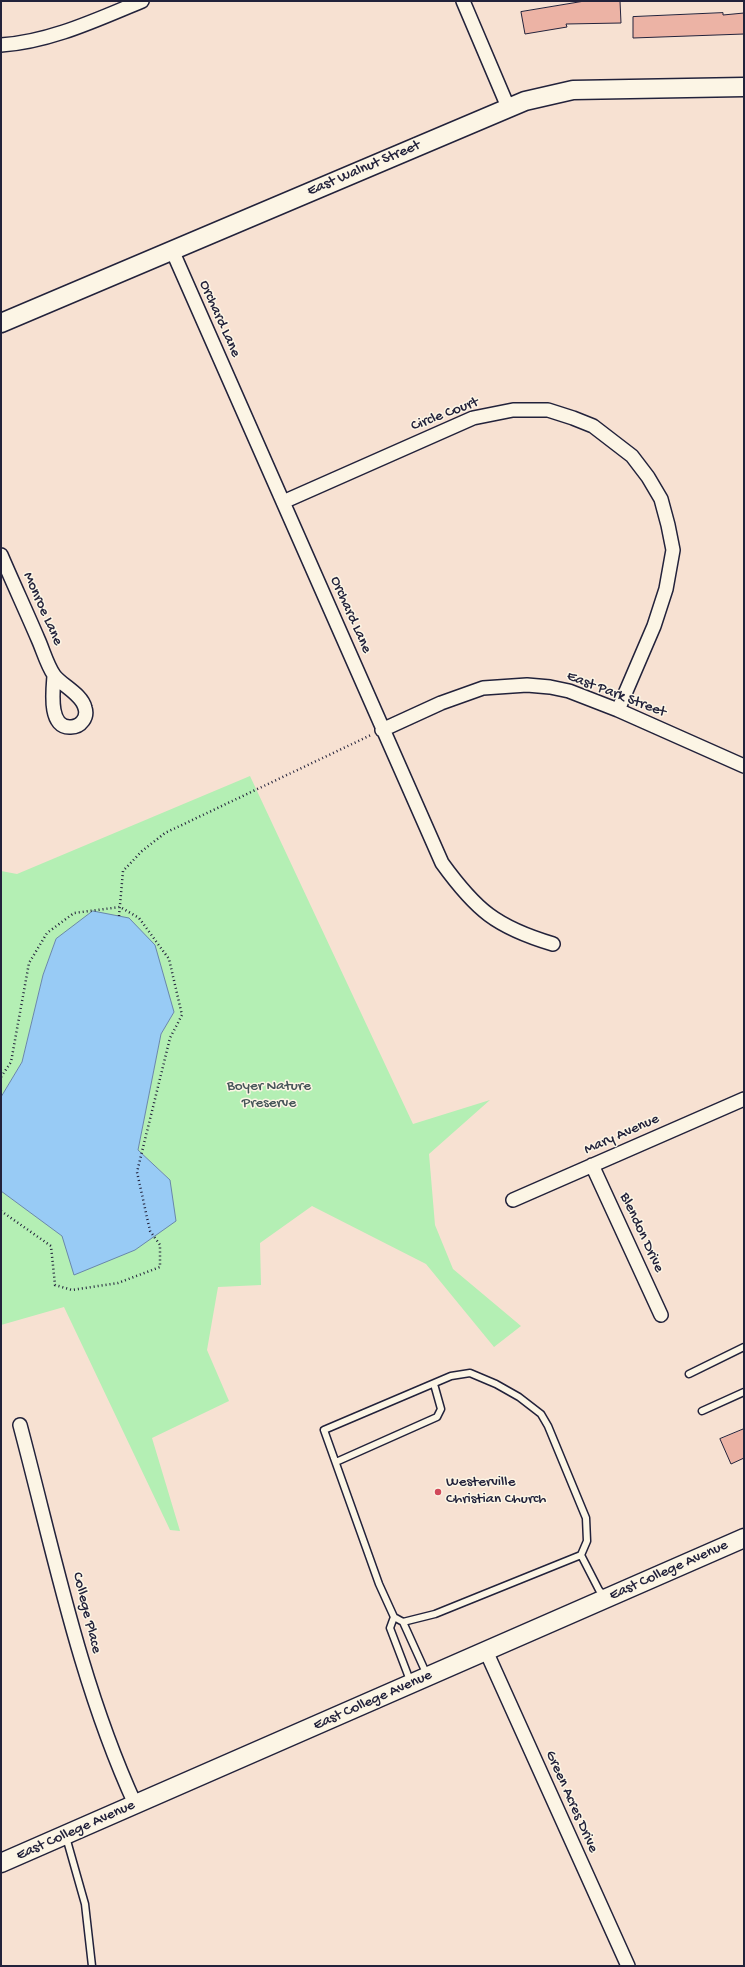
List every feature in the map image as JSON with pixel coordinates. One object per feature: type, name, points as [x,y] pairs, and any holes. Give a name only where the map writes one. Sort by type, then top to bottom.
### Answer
[{"type":"street","points":[[1,45],[42,38],[76,27],[142,1]]},
{"type":"street","points":[[463,1],[508,107]]},
{"type":"street","name":"East Walnut Street","points":[[1,323],[508,107],[536,98],[573,90],[744,87]]},
{"type":"street","name":"Orchard Lane","points":[[172,250],[382,730],[442,863],[465,894],[494,920],[524,936],[553,944]]},
{"type":"street","name":"Circle Court","points":[[283,502],[473,418],[513,410],[548,410],[593,426],[632,456],[648,477],[661,499],[673,550],[666,589],[654,626],[618,710]]},
{"type":"street","name":"Monroe Lane","points":[[1,555],[54,676]]},
{"type":"street","name":"East Park Street","points":[[382,730],[463,694],[483,688],[507,686],[550,687],[569,691],[618,710],[744,766]]},
{"type":"street","name":"Mary Avenue","points":[[513,1200],[744,1099]]},
{"type":"street","name":"Blendon Drive","points":[[592,1165],[661,1315]]},
{"type":"street","name":"College Place","points":[[20,1425],[85,1677],[121,1774],[135,1804]]},
{"type":"street","name":"East College Avenue","points":[[1,1863],[412,1685],[744,1538]]},
{"type":"street","name":"Green Acres Drive","points":[[486,1651],[628,1966]]},
{"type":"lane","points":[[689,1374],[744,1347]]},
{"type":"lane","points":[[403,1622],[435,1614],[582,1555],[588,1541],[586,1518],[548,1426],[541,1414],[519,1397],[496,1384],[470,1373],[451,1376],[324,1430],[379,1584],[394,1616],[403,1622],[428,1677]]},
{"type":"lane","points":[[336,1462],[437,1417],[441,1409],[434,1384]]},
{"type":"lane","points":[[702,1411],[744,1392]]},
{"type":"lane","points":[[582,1555],[599,1590],[606,1598]]},
{"type":"lane","points":[[394,1616],[390,1628],[412,1685]]},
{"type":"lane","points":[[66,1835],[85,1904],[92,1966]]},
{"type":"path","points":[[119,916],[123,871],[142,851],[165,833],[382,730]]},
{"type":"path","points":[[1,1077],[11,1062],[29,963],[47,933],[74,913],[120,907],[139,918],[169,959],[182,1015],[170,1038],[137,1172],[150,1231],[160,1245],[160,1267],[118,1283],[72,1290],[55,1285],[51,1246],[1,1211]]},
{"type":"green space","name":"Boyer Nature Preserve","points":[[250,776],[413,1124],[490,1100],[429,1154],[435,1225],[453,1269],[521,1326],[494,1347],[426,1264],[312,1206],[260,1243],[261,1285],[218,1287],[207,1350],[229,1401],[152,1438],[180,1531],[170,1530],[64,1307],[1,1325],[1,1191],[63,1236],[170,1180],[138,1150],[161,1034],[174,1012],[56,939],[43,975],[22,1062],[1,1097],[1,871],[17,874]]},
{"type":"water","points":[[93,911],[129,918],[155,945],[174,1012],[161,1034],[138,1150],[170,1180],[176,1221],[135,1250],[74,1275],[62,1236],[1,1191],[1,1097],[22,1062],[43,975],[56,939]]},
{"type":"building","points":[[585,1],[620,1],[621,23],[566,24],[567,27],[525,34],[521,12]]},
{"type":"building","points":[[723,13],[723,15],[744,13],[744,34],[633,38],[633,17]]},
{"type":"building","points":[[744,1429],[744,1458],[731,1464],[720,1439]]},
{"type":"place","name":"Westerville Christian Church","points":[[438,1492]]}]
